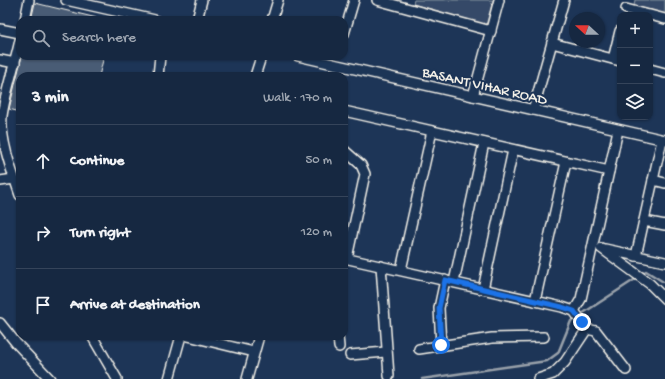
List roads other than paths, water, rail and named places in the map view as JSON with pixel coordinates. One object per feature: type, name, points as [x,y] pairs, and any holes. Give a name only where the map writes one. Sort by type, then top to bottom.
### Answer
[{"type":"street","points":[[26,16],[29,0]]},
{"type":"street","points":[[66,0],[137,16]]},
{"type":"street","points":[[198,16],[202,0]]},
{"type":"street","points":[[273,16],[278,0]]},
{"type":"street","points":[[348,20],[354,0]]},
{"type":"street","points":[[377,0],[407,4],[491,31]]},
{"type":"street","points":[[473,96],[499,0]]},
{"type":"street","points":[[533,110],[564,0]]},
{"type":"street","points":[[626,8],[639,12]]},
{"type":"street","points":[[653,16],[665,19]]},
{"type":"street","points":[[0,29],[16,32]]},
{"type":"street","points":[[552,42],[616,60],[618,48]]},
{"type":"street","points":[[16,58],[4,91],[1,121],[4,153],[16,184]]},
{"type":"street","points":[[0,60],[15,63]]},
{"type":"street","points":[[158,72],[160,60]]},
{"type":"street","points":[[257,72],[262,60]]},
{"type":"street","name":"BASANT VIHAR ROAD","points":[[337,60],[473,96],[664,140]]},
{"type":"street","points":[[653,70],[665,73]]},
{"type":"street","points":[[348,112],[609,171]]},
{"type":"street","points":[[574,311],[581,299],[597,247],[609,171],[618,130]]},
{"type":"street","points":[[401,270],[432,131]]},
{"type":"street","points":[[636,256],[653,180],[664,140]]},
{"type":"street","points":[[441,345],[439,308],[449,281],[484,143]]},
{"type":"street","points":[[483,289],[513,150]]},
{"type":"street","points":[[348,154],[361,165],[365,174],[348,245]]},
{"type":"street","points":[[535,301],[566,162]]},
{"type":"street","points":[[0,181],[14,179]]},
{"type":"street","points":[[653,180],[665,183]]},
{"type":"street","points":[[644,220],[665,225]]},
{"type":"street","points":[[597,247],[665,262]]},
{"type":"street","points":[[597,247],[650,284],[665,299]]},
{"type":"street","points":[[348,259],[574,311],[584,326],[596,332],[626,370]]},
{"type":"street","points":[[381,266],[386,352],[389,376]]},
{"type":"street","points":[[0,323],[16,344],[50,379]]},
{"type":"street","points":[[542,378],[553,374],[564,362],[584,326]]},
{"type":"street","points":[[419,349],[492,338],[544,337]]},
{"type":"street","points":[[94,340],[117,379]]},
{"type":"street","points":[[169,379],[180,340]]},
{"type":"street","points":[[204,340],[254,352]]},
{"type":"street","points":[[247,379],[258,340]]},
{"type":"street","points":[[338,340],[339,347]]},
{"type":"street","points":[[350,356],[386,352]]},
{"type":"waterway","points":[[641,275],[646,271],[665,283]]},
{"type":"waterway","points":[[422,379],[547,361],[558,353],[571,321],[637,278]]}]
